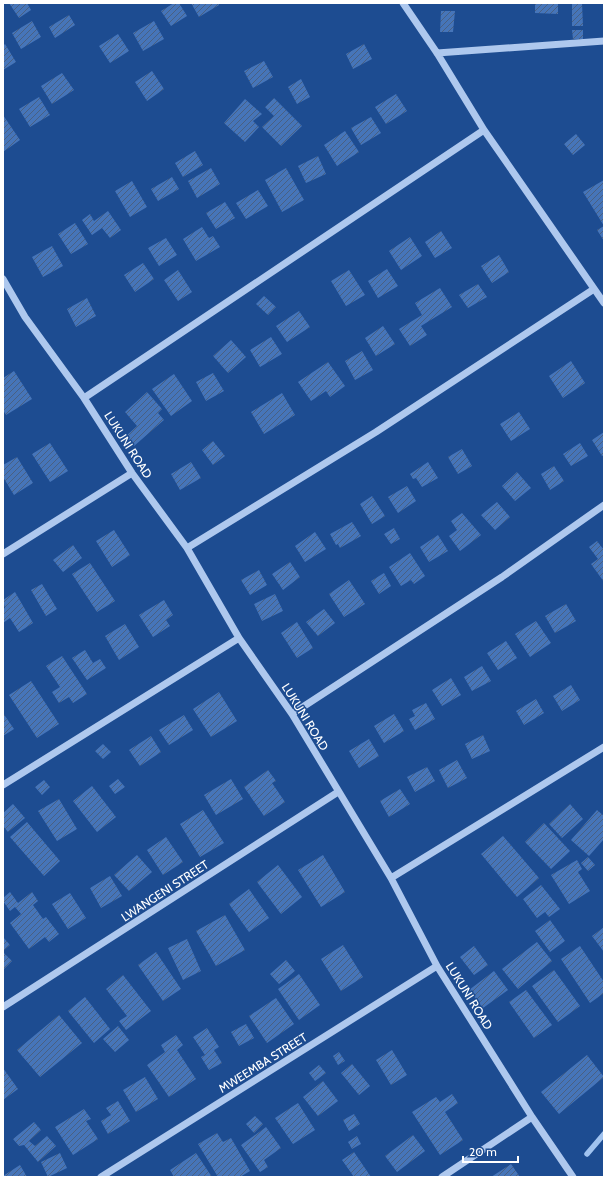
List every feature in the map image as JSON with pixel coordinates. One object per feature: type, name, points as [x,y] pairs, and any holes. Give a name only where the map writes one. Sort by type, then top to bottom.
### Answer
[{"type":"street","points":[[403,3],[437,53],[484,130],[604,303]]},
{"type":"street","points":[[437,53],[604,41]]},
{"type":"street","points":[[84,398],[484,130]]},
{"type":"street","name":"LUKUNI ROAD","points":[[3,279],[25,317],[84,398],[132,473],[187,548],[239,638],[292,714],[391,878],[437,966],[532,1117],[573,1177]]},
{"type":"street","points":[[187,548],[376,432],[594,289]]},
{"type":"street","points":[[3,554],[132,473]]},
{"type":"street","points":[[292,714],[502,577],[604,505]]},
{"type":"street","points":[[3,785],[239,638]]},
{"type":"street","points":[[391,878],[604,747]]},
{"type":"street","name":"LWANGENI STREET","points":[[3,1007],[338,792]]},
{"type":"street","name":"MWEEMBA STREET","points":[[101,1177],[437,966]]},
{"type":"street","points":[[442,1177],[532,1117]]},
{"type":"building","points":[[9,3],[27,3],[31,10],[19,18]]},
{"type":"building","points":[[174,3],[179,3],[187,16],[171,26],[161,11]]},
{"type":"building","points":[[191,3],[218,3],[219,5],[199,17]]},
{"type":"building","points":[[535,3],[558,3],[558,14],[535,13]]},
{"type":"building","points":[[572,3],[582,3],[583,26],[572,26]]},
{"type":"building","points":[[441,11],[455,11],[453,32],[440,32]]},
{"type":"building","points":[[69,15],[75,25],[55,38],[49,27]]},
{"type":"building","points":[[32,21],[41,37],[21,49],[12,33]]},
{"type":"building","points":[[154,21],[164,39],[143,51],[133,33]]},
{"type":"building","points":[[572,30],[583,30],[583,39],[573,39]]},
{"type":"building","points":[[118,34],[129,51],[110,63],[99,46]]},
{"type":"building","points":[[5,44],[16,62],[3,70],[3,46]]},
{"type":"building","points":[[364,44],[372,59],[353,69],[346,54]]},
{"type":"building","points":[[264,61],[273,77],[253,88],[244,71]]},
{"type":"building","points":[[152,71],[164,89],[147,101],[135,82]]},
{"type":"building","points":[[62,73],[74,90],[52,104],[41,86]]},
{"type":"building","points":[[301,79],[310,97],[297,104],[288,87]]},
{"type":"building","points":[[396,94],[407,111],[386,124],[375,107]]},
{"type":"building","points":[[39,97],[50,115],[30,127],[19,109]]},
{"type":"building","points":[[274,98],[302,126],[281,146],[262,127],[274,116],[265,107]]},
{"type":"building","points":[[245,99],[262,114],[253,121],[259,127],[245,142],[224,123]]},
{"type":"building","points":[[3,115],[20,140],[3,152]]},
{"type":"building","points":[[371,117],[381,133],[361,145],[351,128]]},
{"type":"building","points":[[345,131],[359,152],[337,166],[324,145]]},
{"type":"building","points":[[576,134],[585,145],[573,155],[564,144]]},
{"type":"building","points":[[195,151],[203,165],[183,177],[175,163]]},
{"type":"building","points":[[318,156],[326,174],[306,183],[298,166]]},
{"type":"building","points":[[211,168],[220,184],[197,198],[188,181]]},
{"type":"building","points":[[286,168],[304,200],[282,212],[265,180]]},
{"type":"building","points":[[172,177],[179,189],[158,201],[151,189]]},
{"type":"building","points":[[604,180],[604,226],[583,192]]},
{"type":"building","points":[[132,181],[147,207],[130,217],[115,191]]},
{"type":"building","points":[[258,190],[268,206],[246,219],[236,203]]},
{"type":"building","points":[[225,202],[235,218],[216,229],[206,213]]},
{"type":"building","points":[[108,211],[121,230],[110,238],[102,228],[92,235],[82,220],[90,214],[94,221]]},
{"type":"building","points":[[75,223],[88,244],[71,254],[58,234]]},
{"type":"building","points":[[604,226],[604,241],[597,230]]},
{"type":"building","points":[[202,227],[209,238],[213,236],[220,247],[196,261],[183,239]]},
{"type":"building","points":[[441,231],[452,248],[435,258],[425,242]]},
{"type":"building","points":[[410,237],[422,256],[401,270],[389,251]]},
{"type":"building","points":[[166,238],[177,255],[159,266],[148,248]]},
{"type":"building","points":[[52,246],[63,266],[43,277],[32,257]]},
{"type":"building","points":[[499,255],[509,272],[492,283],[481,266]]},
{"type":"building","points":[[143,263],[154,279],[135,292],[124,275]]},
{"type":"building","points":[[387,269],[398,286],[378,298],[368,281]]},
{"type":"building","points":[[178,270],[192,292],[178,301],[164,280]]},
{"type":"building","points":[[349,270],[365,295],[346,306],[331,281]]},
{"type":"building","points":[[478,284],[487,297],[468,308],[459,295]]},
{"type":"building","points":[[440,288],[452,307],[421,326],[427,335],[410,346],[399,329],[422,315],[415,303]]},
{"type":"building","points":[[264,296],[276,307],[268,315],[256,304]]},
{"type":"building","points":[[87,298],[96,316],[76,327],[67,309]]},
{"type":"building","points":[[299,311],[310,327],[287,342],[276,326]]},
{"type":"building","points":[[383,326],[395,344],[376,356],[365,338]]},
{"type":"building","points":[[271,337],[282,354],[260,367],[250,350]]},
{"type":"building","points":[[231,340],[246,357],[228,373],[213,356]]},
{"type":"building","points":[[362,351],[373,370],[355,380],[345,361]]},
{"type":"building","points":[[571,361],[585,383],[563,398],[549,376]]},
{"type":"building","points":[[328,362],[345,386],[330,397],[326,391],[311,401],[298,382]]},
{"type":"building","points":[[14,371],[32,399],[6,415],[3,410],[3,378]]},
{"type":"building","points":[[213,373],[224,391],[206,401],[196,382]]},
{"type":"building","points":[[174,374],[192,401],[171,416],[152,389]]},
{"type":"building","points":[[147,392],[162,409],[158,413],[164,420],[134,446],[125,437],[137,426],[125,412]]},
{"type":"building","points":[[282,393],[295,415],[264,434],[251,412]]},
{"type":"building","points":[[519,412],[530,429],[511,441],[500,424]]},
{"type":"building","points":[[604,432],[604,455],[602,456],[592,440]]},
{"type":"building","points":[[213,441],[225,456],[213,465],[202,450]]},
{"type":"building","points":[[50,443],[68,471],[50,482],[32,454]]},
{"type":"building","points":[[580,443],[588,456],[571,466],[563,454]]},
{"type":"building","points":[[462,449],[472,466],[458,474],[448,457]]},
{"type":"building","points":[[17,457],[33,483],[14,495],[3,477],[3,465]]},
{"type":"building","points":[[191,462],[201,478],[180,490],[171,474]]},
{"type":"building","points":[[428,462],[438,478],[422,487],[416,478],[413,479],[410,474]]},
{"type":"building","points":[[554,466],[564,481],[550,490],[541,474]]},
{"type":"building","points":[[517,472],[531,488],[515,501],[502,486]]},
{"type":"building","points":[[407,486],[416,501],[398,513],[388,497]]},
{"type":"building","points":[[372,496],[385,516],[372,524],[360,504]]},
{"type":"building","points":[[497,502],[510,517],[495,530],[481,515]]},
{"type":"building","points":[[462,513],[481,535],[460,551],[449,536],[457,530],[451,521]]},
{"type":"building","points":[[352,522],[361,536],[340,548],[338,544],[336,545],[330,534]]},
{"type":"building","points":[[394,528],[400,539],[391,544],[384,534]]},
{"type":"building","points":[[114,530],[130,555],[112,567],[96,541]]},
{"type":"building","points":[[315,532],[326,549],[305,562],[295,546]]},
{"type":"building","points":[[438,535],[448,551],[429,562],[420,547]]},
{"type":"building","points":[[597,541],[604,550],[604,582],[591,564],[598,559],[589,547]]},
{"type":"building","points":[[73,545],[82,558],[63,572],[53,560]]},
{"type":"building","points":[[410,553],[425,576],[414,584],[411,580],[401,586],[389,567]]},
{"type":"building","points":[[290,562],[300,577],[283,590],[272,574]]},
{"type":"building","points":[[90,563],[115,601],[97,612],[72,574]]},
{"type":"building","points":[[259,570],[267,585],[250,595],[241,580]]},
{"type":"building","points":[[384,573],[391,586],[379,594],[371,581]]},
{"type":"building","points":[[349,580],[365,604],[344,617],[329,594]]},
{"type":"building","points":[[42,584],[57,609],[46,616],[31,590]]},
{"type":"building","points":[[15,592],[33,623],[19,632],[10,618],[3,623],[3,609],[5,608],[3,600]]},
{"type":"building","points":[[275,594],[283,611],[262,621],[254,604]]},
{"type":"building","points":[[164,600],[173,615],[166,620],[170,626],[153,637],[139,615]]},
{"type":"building","points":[[566,604],[576,621],[555,633],[545,616]]},
{"type":"building","points":[[324,609],[335,623],[318,636],[306,622]]},
{"type":"building","points":[[536,621],[551,643],[530,657],[515,634]]},
{"type":"building","points":[[297,622],[313,648],[297,658],[281,633]]},
{"type":"building","points":[[125,624],[139,647],[119,660],[105,636]]},
{"type":"building","points":[[506,641],[517,658],[498,670],[487,653]]},
{"type":"building","points":[[85,650],[93,663],[100,659],[106,668],[87,680],[72,658]]},
{"type":"building","points":[[62,656],[87,694],[73,703],[69,697],[59,703],[52,692],[60,687],[46,666]]},
{"type":"building","points":[[482,666],[491,681],[472,691],[464,677]]},
{"type":"building","points":[[451,678],[461,695],[442,706],[432,690]]},
{"type":"building","points":[[31,681],[59,724],[37,738],[9,695]]},
{"type":"building","points":[[571,685],[580,700],[562,711],[553,696]]},
{"type":"building","points":[[219,692],[237,721],[211,737],[193,709]]},
{"type":"building","points":[[536,699],[544,713],[524,725],[516,711]]},
{"type":"building","points":[[426,703],[435,719],[415,730],[409,719],[415,716],[412,710]]},
{"type":"building","points":[[3,713],[14,729],[3,736]]},
{"type":"building","points":[[394,714],[404,731],[384,743],[374,726]]},
{"type":"building","points":[[184,715],[193,730],[169,745],[159,730]]},
{"type":"building","points":[[483,735],[490,751],[472,759],[465,744]]},
{"type":"building","points":[[151,736],[161,752],[140,766],[129,750]]},
{"type":"building","points":[[369,739],[379,756],[359,768],[349,751]]},
{"type":"building","points":[[103,744],[111,752],[103,759],[95,751]]},
{"type":"building","points":[[457,760],[467,778],[448,788],[439,770]]},
{"type":"building","points":[[427,767],[435,781],[415,792],[407,777]]},
{"type":"building","points":[[268,770],[276,781],[272,783],[285,802],[264,816],[244,787]]},
{"type":"building","points":[[118,779],[125,787],[115,794],[109,786]]},
{"type":"building","points":[[231,779],[243,799],[216,815],[204,795]]},
{"type":"building","points":[[44,780],[50,787],[42,795],[35,787]]},
{"type":"building","points":[[92,786],[116,817],[97,832],[73,801]]},
{"type":"building","points":[[400,789],[410,804],[389,817],[380,801]]},
{"type":"building","points":[[59,799],[77,829],[57,841],[38,811]]},
{"type":"building","points":[[13,804],[25,818],[8,832],[3,826],[3,813]]},
{"type":"building","points":[[570,804],[583,819],[562,838],[549,824]]},
{"type":"building","points":[[203,810],[224,843],[200,857],[180,824]]},
{"type":"building","points":[[597,810],[604,816],[604,839],[589,856],[571,840]]},
{"type":"building","points":[[27,822],[60,861],[44,876],[10,837]]},
{"type":"building","points":[[544,823],[570,851],[551,869],[525,842]]},
{"type":"building","points":[[503,836],[539,878],[517,897],[481,854]]},
{"type":"building","points":[[166,837],[183,862],[163,875],[147,850]]},
{"type":"building","points":[[137,855],[152,872],[129,891],[114,875]]},
{"type":"building","points":[[323,855],[345,892],[321,907],[298,870]]},
{"type":"building","points":[[588,857],[595,865],[588,871],[581,863]]},
{"type":"building","points":[[577,860],[582,869],[578,872],[590,891],[569,904],[551,875]]},
{"type":"building","points":[[278,865],[302,897],[281,914],[257,882]]},
{"type":"building","points":[[110,876],[122,896],[101,908],[90,888]]},
{"type":"building","points":[[541,885],[560,909],[549,917],[545,912],[537,918],[523,899]]},
{"type":"building","points":[[249,889],[269,918],[249,932],[229,904]]},
{"type":"building","points":[[10,892],[18,903],[32,892],[38,901],[33,905],[43,919],[46,917],[59,934],[49,942],[45,937],[29,949],[10,923],[21,914],[15,907],[10,911],[3,901],[3,898]]},
{"type":"building","points":[[70,893],[86,918],[68,929],[52,904]]},
{"type":"building","points":[[225,915],[245,950],[216,966],[196,931]]},
{"type":"building","points":[[550,920],[565,941],[550,952],[535,931]]},
{"type":"building","points":[[604,927],[604,952],[592,936]]},
{"type":"building","points":[[3,937],[10,945],[3,951]]},
{"type":"building","points":[[187,939],[201,971],[183,980],[168,948]]},
{"type":"building","points":[[537,942],[552,961],[518,989],[502,969]]},
{"type":"building","points":[[343,945],[363,977],[341,991],[321,959]]},
{"type":"building","points":[[474,946],[488,965],[474,975],[460,957]]},
{"type":"building","points":[[580,946],[604,982],[604,993],[590,1003],[561,959]]},
{"type":"building","points":[[3,952],[12,961],[3,970]]},
{"type":"building","points":[[156,952],[181,989],[163,1001],[138,965]]},
{"type":"building","points":[[286,960],[295,971],[279,984],[270,974]]},
{"type":"building","points":[[554,970],[580,1006],[558,1022],[532,986]]},
{"type":"building","points":[[494,971],[508,990],[483,1008],[469,990]]},
{"type":"building","points":[[299,974],[320,1005],[299,1020],[278,989]]},
{"type":"building","points":[[123,975],[151,1011],[126,1030],[119,1021],[127,1016],[106,989]]},
{"type":"building","points":[[526,990],[552,1025],[534,1038],[509,1002]]},
{"type":"building","points":[[85,997],[110,1029],[94,1043],[68,1011]]},
{"type":"building","points":[[276,998],[294,1024],[267,1043],[249,1016]]},
{"type":"building","points":[[59,1015],[82,1043],[40,1077],[17,1050]]},
{"type":"building","points":[[246,1024],[254,1038],[239,1046],[231,1032]]},
{"type":"building","points":[[118,1026],[129,1040],[115,1052],[103,1039]]},
{"type":"building","points":[[207,1028],[219,1047],[214,1050],[222,1063],[209,1070],[201,1057],[205,1055],[193,1037]]},
{"type":"building","points":[[176,1035],[183,1045],[177,1050],[196,1079],[169,1097],[147,1065],[165,1052],[161,1045]]},
{"type":"building","points":[[392,1050],[407,1075],[391,1085],[376,1060]]},
{"type":"building","points":[[339,1052],[345,1061],[338,1065],[333,1056]]},
{"type":"building","points":[[587,1055],[604,1077],[559,1114],[541,1092]]},
{"type":"building","points":[[352,1064],[370,1086],[359,1095],[341,1073]]},
{"type":"building","points":[[319,1065],[326,1073],[315,1081],[309,1073]]},
{"type":"building","points":[[3,1068],[18,1089],[3,1100]]},
{"type":"building","points":[[145,1077],[158,1099],[136,1112],[123,1090]]},
{"type":"building","points":[[323,1081],[338,1101],[318,1116],[303,1097]]},
{"type":"building","points":[[452,1094],[458,1103],[445,1112],[463,1140],[440,1155],[412,1112],[436,1097],[440,1102]]},
{"type":"building","points":[[118,1101],[130,1121],[108,1134],[101,1121],[111,1115],[106,1108]]},
{"type":"building","points":[[298,1103],[315,1130],[293,1144],[275,1118]]},
{"type":"building","points":[[84,1109],[91,1119],[86,1121],[98,1139],[73,1155],[55,1127]]},
{"type":"building","points":[[354,1114],[360,1124],[349,1131],[343,1120]]},
{"type":"building","points":[[255,1116],[263,1124],[254,1133],[246,1124]]},
{"type":"building","points":[[34,1122],[41,1130],[29,1141],[35,1146],[47,1136],[56,1146],[38,1162],[24,1145],[19,1146],[13,1139]]},
{"type":"building","points":[[266,1127],[281,1148],[264,1160],[268,1167],[260,1172],[241,1145]]},
{"type":"building","points":[[217,1133],[223,1142],[231,1138],[250,1171],[240,1177],[218,1177],[198,1144]]},
{"type":"building","points":[[413,1135],[425,1151],[397,1172],[385,1156]]},
{"type":"building","points":[[357,1136],[361,1144],[352,1149],[348,1142]]},
{"type":"building","points":[[354,1152],[371,1177],[354,1177],[342,1160]]},
{"type":"building","points":[[60,1153],[67,1168],[48,1177],[41,1162]]},
{"type":"building","points":[[196,1153],[212,1177],[174,1177],[170,1170]]},
{"type":"building","points":[[511,1164],[520,1177],[491,1177]]},
{"type":"building","points":[[20,1165],[27,1177],[3,1177],[3,1176]]},
{"type":"waterway","points":[[587,1154],[604,1134]]}]
